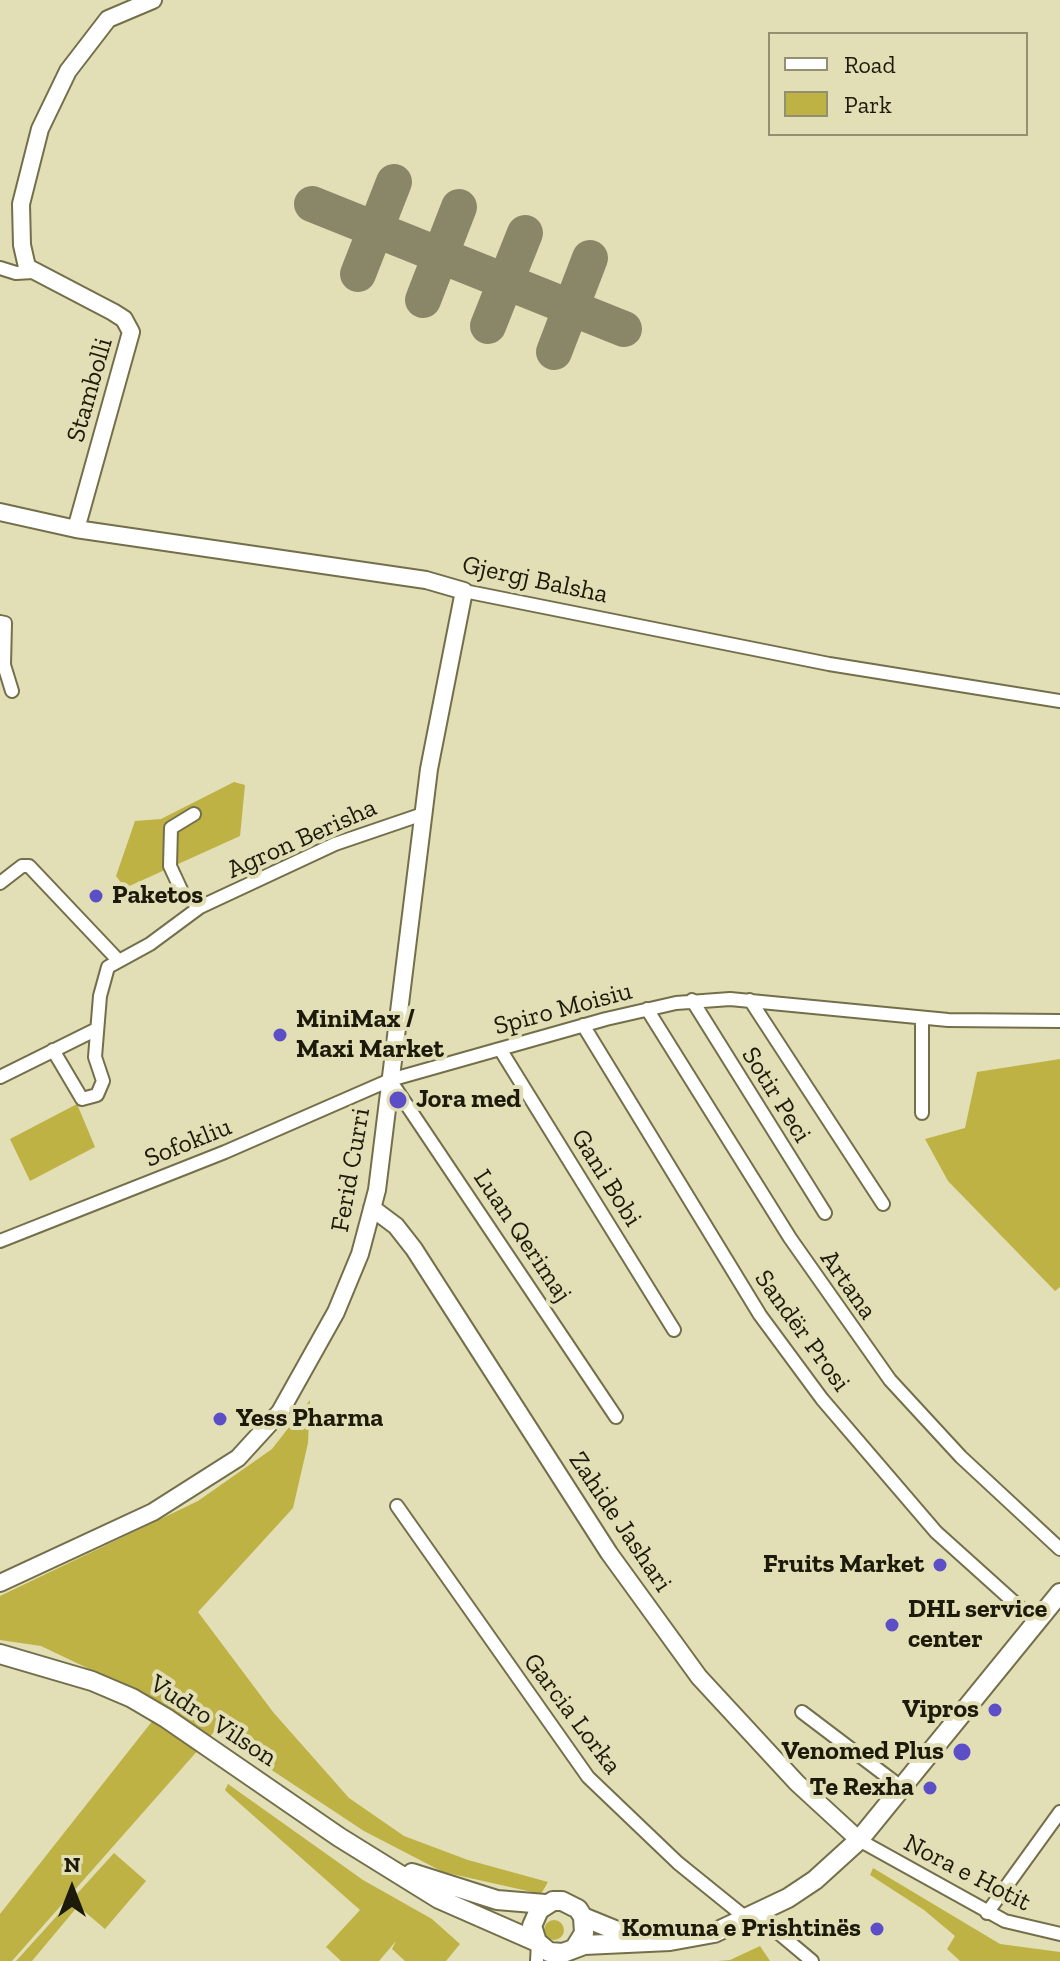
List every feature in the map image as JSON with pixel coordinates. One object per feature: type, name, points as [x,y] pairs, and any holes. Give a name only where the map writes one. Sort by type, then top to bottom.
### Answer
[{"type":"main road","points":[[563,1953],[584,1933],[583,1917],[578,1909],[562,1901],[545,1904],[534,1917],[532,1926],[537,1949],[563,1953],[696,1937],[751,1916],[815,1880],[859,1840],[1060,1593]]},
{"type":"main road","name":"Vudro Vilson","points":[[0,1654],[79,1676],[132,1698],[383,1864],[537,1949]]},
{"type":"main road","name":"Vudro Vilson","points":[[383,1864],[497,1900],[545,1904]]},
{"type":"main road","points":[[583,1917],[614,1932],[655,1941]]},
{"type":"street","points":[[33,272],[24,261],[21,204],[31,160],[52,102],[85,47],[108,19],[153,0]]},
{"type":"street","name":"Stambolli","points":[[0,268],[16,273],[33,272],[113,312],[124,319],[131,332],[76,529]]},
{"type":"street","name":"Gjergj Balsha","points":[[0,512],[76,529],[426,580],[464,591],[829,664],[1060,701]]},
{"type":"street","name":"Ferid Curri","points":[[0,1583],[153,1512],[212,1476],[254,1444],[293,1392],[336,1312],[360,1254],[381,1163],[423,814],[464,591]]},
{"type":"street","points":[[0,622],[5,623],[4,665],[12,691]]},
{"type":"street","points":[[194,814],[171,828],[170,866],[183,894],[200,907]]},
{"type":"street","name":"Agron Berisha","points":[[118,960],[150,944],[200,907],[356,835],[423,814]]},
{"type":"street","points":[[0,883],[22,866],[29,866],[118,960],[103,977],[95,1067],[103,1081],[97,1095],[82,1099],[53,1050]]},
{"type":"street","name":"Spiro Moisiu","points":[[390,1080],[583,1025],[692,1000],[750,1000],[922,1018],[1060,1021]]},
{"type":"street","name":"Sotir Peci","points":[[692,1000],[825,1213]]},
{"type":"street","points":[[750,1000],[883,1204]]},
{"type":"street","name":"Artana","points":[[647,1009],[790,1238],[860,1341],[920,1416],[1060,1549]]},
{"type":"street","points":[[922,1018],[922,1113]]},
{"type":"street","name":"Sandër Prosi","points":[[583,1025],[760,1315],[822,1399],[936,1532],[1036,1622]]},
{"type":"street","points":[[0,1077],[97,1029]]},
{"type":"street","name":"Gani Bobi","points":[[500,1049],[674,1330]]},
{"type":"street","name":"Sofokliu","points":[[0,1241],[225,1152],[390,1080]]},
{"type":"street","name":"Luan Qerimaj","points":[[390,1080],[616,1417]]},
{"type":"street","name":"Zahide Jashari","points":[[372,1208],[396,1226],[414,1249],[609,1553],[699,1677],[797,1783],[859,1840]]},
{"type":"street","name":"Garcia Lorka","points":[[397,1506],[588,1777],[678,1863],[812,1961]]},
{"type":"street","points":[[802,1712],[901,1787]]},
{"type":"street","points":[[987,1913],[1060,1812]]},
{"type":"street","name":"Nora e Hotit","points":[[859,1840],[987,1913],[1020,1927],[1060,1934]]},
{"type":"green space","points":[[234,782],[245,785],[240,836],[125,888],[116,876],[135,821],[161,819]]},
{"type":"green space","points":[[1060,1059],[1060,1287],[1055,1291],[948,1181],[925,1139],[965,1128],[977,1072]]},
{"type":"green space","points":[[77,1104],[95,1147],[30,1181],[10,1139]]},
{"type":"green space","points":[[310,1400],[308,1443],[293,1508],[198,1612],[273,1712],[349,1798],[404,1836],[468,1860],[548,1882],[541,1894],[443,1872],[364,1831],[214,1732],[12,1961],[0,1961],[0,1914],[165,1705],[41,1646],[0,1640],[0,1596],[198,1501],[272,1449]]},
{"type":"green space","points":[[228,1784],[363,1880],[432,1919],[460,1944],[446,1961],[405,1961],[392,1949],[396,1941],[379,1961],[341,1961],[326,1947],[360,1910],[229,1794],[225,1790]]},
{"type":"green space","points":[[114,1853],[146,1881],[105,1929],[78,1906],[32,1961],[16,1961]]},
{"type":"green space","points":[[873,1868],[1000,1944],[1060,1952],[1060,1961],[960,1961],[947,1949],[955,1936],[924,1910],[870,1875]]},
{"type":"green space","points":[[554,1920],[561,1923],[564,1930],[561,1937],[554,1940],[547,1937],[544,1930],[547,1923]]},
{"type":"green space","points":[[760,1946],[770,1961],[718,1961],[730,1960]]},
{"type":"taxiway","points":[[358,274],[394,182]]},
{"type":"taxiway","points":[[312,204],[624,329]]},
{"type":"taxiway","points":[[423,300],[459,207]]},
{"type":"taxiway","points":[[488,326],[525,233]]},
{"type":"taxiway","points":[[554,352],[590,258]]},
{"type":"place","name":"Paketos","points":[[96,896]]},
{"type":"place","name":"MiniMax / Maxi Market","points":[[280,1035]]},
{"type":"place","name":"Jora med","points":[[398,1100]]},
{"type":"place","name":"Yess Pharma","points":[[220,1419]]},
{"type":"place","name":"Fruits Market","points":[[940,1565]]},
{"type":"place","name":"DHL service center","points":[[892,1625]]},
{"type":"place","name":"Vipros","points":[[995,1710]]},
{"type":"place","name":"Venomed Plus","points":[[962,1752]]},
{"type":"place","name":"Te Rexha","points":[[930,1788]]},
{"type":"place","name":"Komuna e Prishtinës","points":[[877,1929]]}]
